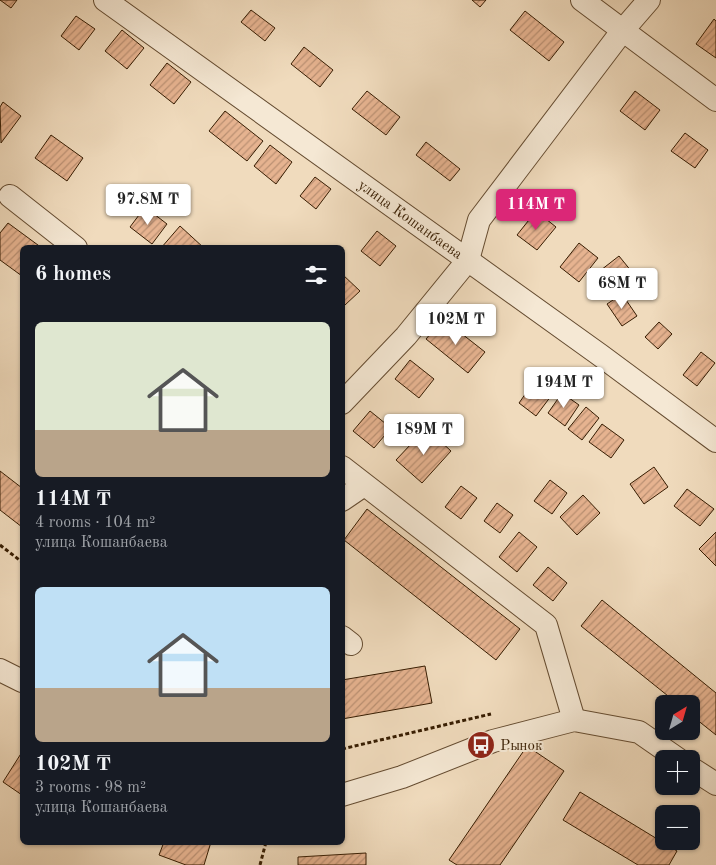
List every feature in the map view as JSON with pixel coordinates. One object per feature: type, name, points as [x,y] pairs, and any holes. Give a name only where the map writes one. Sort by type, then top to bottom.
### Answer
[{"type":"street","name":"улица Кошанбаева","points":[[105,0],[600,354],[716,441]]},
{"type":"street","points":[[582,0],[716,100]]},
{"type":"street","points":[[345,400],[406,336],[468,260],[479,220],[623,30],[649,0]]},
{"type":"street","points":[[10,196],[72,245]]},
{"type":"street","points":[[345,469],[546,625],[574,720]]},
{"type":"street","points":[[345,498],[364,485]]},
{"type":"street","points":[[0,670],[20,680]]},
{"type":"street","points":[[345,794],[402,777],[494,742],[574,720],[639,732],[665,750]]},
{"type":"street","points":[[700,774],[716,784]]},
{"type":"path","points":[[0,545],[20,560]]},
{"type":"path","points":[[345,748],[491,714]]},
{"type":"path","points":[[260,865],[265,845]]},
{"type":"building","points":[[0,0],[17,0],[11,8]]},
{"type":"building","points":[[472,0],[486,0],[480,7]]},
{"type":"building","points":[[251,10],[275,28],[265,41],[241,22]]},
{"type":"building","points":[[525,11],[564,42],[549,61],[510,30]]},
{"type":"building","points":[[76,16],[95,29],[79,50],[61,36]]},
{"type":"building","points":[[714,19],[716,21],[716,58],[696,44]]},
{"type":"building","points":[[122,30],[144,48],[127,69],[105,51]]},
{"type":"building","points":[[304,47],[333,70],[320,87],[291,64]]},
{"type":"building","points":[[167,63],[191,82],[174,104],[150,85]]},
{"type":"building","points":[[367,91],[400,117],[386,135],[352,109]]},
{"type":"building","points":[[635,91],[660,110],[645,130],[620,111]]},
{"type":"building","points":[[3,102],[21,116],[1,143],[0,107]]},
{"type":"building","points":[[225,111],[263,141],[247,161],[209,131]]},
{"type":"building","points":[[685,133],[708,150],[695,168],[671,151]]},
{"type":"building","points":[[51,135],[83,158],[67,181],[35,158]]},
{"type":"building","points":[[426,142],[460,169],[450,181],[416,155]]},
{"type":"building","points":[[270,145],[292,162],[276,184],[254,166]]},
{"type":"building","points":[[315,177],[331,189],[316,209],[300,196]]},
{"type":"building","points":[[145,207],[167,224],[152,244],[130,227]]},
{"type":"building","points":[[536,211],[556,227],[537,250],[517,235]]},
{"type":"building","points":[[8,223],[38,245],[20,245],[20,275],[0,260],[0,233]]},
{"type":"building","points":[[180,226],[201,245],[164,245]]},
{"type":"building","points":[[377,231],[396,246],[380,266],[361,251]]},
{"type":"building","points":[[579,243],[598,258],[579,282],[560,267]]},
{"type":"building","points":[[619,256],[636,277],[617,291],[601,270]]},
{"type":"building","points":[[345,277],[360,291],[345,305]]},
{"type":"building","points":[[622,294],[637,316],[622,326],[607,304]]},
{"type":"building","points":[[443,319],[485,352],[468,373],[426,339]]},
{"type":"building","points":[[659,322],[672,334],[658,349],[645,337]]},
{"type":"building","points":[[701,352],[715,363],[697,386],[683,375]]},
{"type":"building","points":[[410,360],[434,379],[419,398],[395,379]]},
{"type":"building","points":[[533,383],[551,396],[536,416],[519,403]]},
{"type":"building","points":[[562,393],[579,405],[565,426],[548,413]]},
{"type":"building","points":[[586,407],[599,418],[582,440],[568,429]]},
{"type":"building","points":[[370,411],[391,428],[374,448],[353,431]]},
{"type":"building","points":[[602,424],[624,440],[611,458],[589,442]]},
{"type":"building","points":[[426,428],[451,451],[422,483],[396,460]]},
{"type":"building","points":[[654,467],[668,487],[644,504],[630,484]]},
{"type":"building","points":[[0,471],[20,486],[20,525],[0,510]]},
{"type":"building","points":[[550,480],[567,493],[552,514],[534,501]]},
{"type":"building","points":[[461,486],[477,498],[461,519],[445,507]]},
{"type":"building","points":[[687,489],[714,509],[700,526],[674,506]]},
{"type":"building","points":[[583,495],[600,513],[577,535],[560,517]]},
{"type":"building","points":[[497,503],[513,515],[500,533],[484,521]]},
{"type":"building","points":[[367,509],[520,629],[496,660],[345,541]]},
{"type":"building","points":[[519,532],[537,547],[517,572],[499,557]]},
{"type":"building","points":[[716,532],[716,566],[699,549]]},
{"type":"building","points":[[548,567],[567,583],[553,601],[533,585]]},
{"type":"building","points":[[602,600],[716,693],[716,735],[700,722],[700,695],[667,695],[581,626]]},
{"type":"building","points":[[425,666],[432,703],[345,718],[345,679]]},
{"type":"building","points":[[527,746],[564,771],[500,865],[457,865],[449,860]]},
{"type":"building","points":[[20,755],[20,794],[3,782]]},
{"type":"building","points":[[580,792],[655,838],[655,850],[677,851],[669,865],[638,865],[563,820]]},
{"type":"building","points":[[163,845],[210,845],[204,865],[186,865],[159,855]]},
{"type":"building","points":[[366,853],[366,865],[298,865],[298,857]]},
{"type":"place","name":"Рынок","points":[[481,745]]}]
